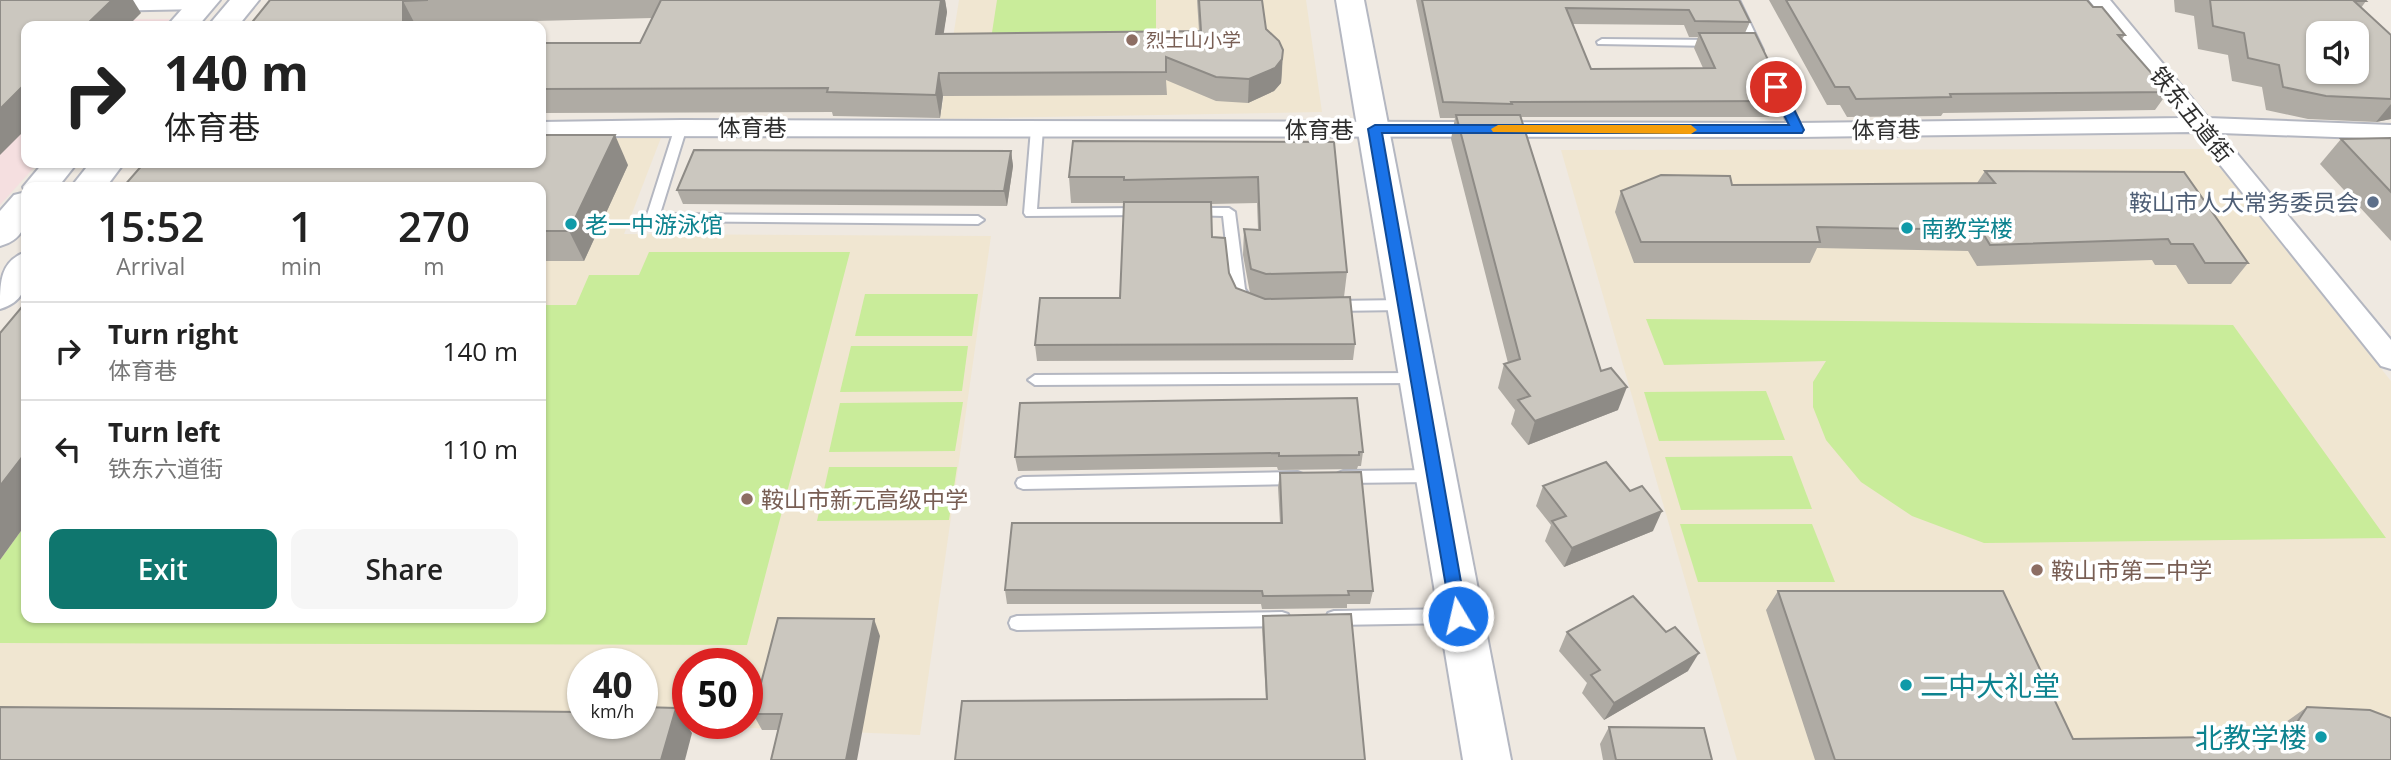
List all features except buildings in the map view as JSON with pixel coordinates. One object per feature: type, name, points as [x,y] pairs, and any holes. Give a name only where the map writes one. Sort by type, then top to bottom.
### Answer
[{"type":"main road","points":[[227,21],[245,0]]},
{"type":"main road","points":[[1350,0],[1436,475],[1458,616],[1487,760]]},
{"type":"main road","points":[[187,21],[204,2]]},
{"type":"main road","points":[[44,182],[57,168]]},
{"type":"main road","points":[[92,182],[104,168]]},
{"type":"main road","points":[[0,234],[21,209]]},
{"type":"main road","points":[[0,296],[21,270]]},
{"type":"street","name":"铁东五道街","points":[[2099,0],[2391,359]]},
{"type":"street","points":[[81,5],[204,2]]},
{"type":"street","name":"体育巷","points":[[546,129],[1797,130],[2202,125],[2391,132]]},
{"type":"lane","points":[[1734,0],[1761,56]]},
{"type":"lane","points":[[1602,42],[1727,43]]},
{"type":"lane","points":[[1741,43],[1755,43]]},
{"type":"lane","points":[[1773,80],[1797,130]]},
{"type":"lane","points":[[681,127],[652,218],[978,220]]},
{"type":"lane","points":[[1037,129],[1030,213],[1150,212]]},
{"type":"lane","points":[[1176,212],[1229,212],[1238,289],[1243,300],[1264,307]]},
{"type":"lane","points":[[1315,306],[1405,305]]},
{"type":"lane","points":[[1035,380],[1417,377]]},
{"type":"lane","points":[[1023,483],[1436,475]]},
{"type":"lane","points":[[1320,618],[1458,616]]},
{"type":"lane","points":[[1017,623],[1293,619]]},
{"type":"shaded area","name":"烈士山小学","points":[[959,0],[1306,0],[1322,112],[940,119]]},
{"type":"shaded area","points":[[170,19],[21,21],[21,168],[33,168],[0,205],[0,20]]},
{"type":"shaded area","name":"鞍山市新元高级中学","points":[[662,135],[624,234],[991,236],[920,735],[763,728],[763,648],[672,648],[672,725],[658,724],[658,648],[567,648],[567,727],[0,760],[0,379],[21,572],[21,623],[546,623],[546,182],[541,182],[541,168],[546,168],[546,136]]},
{"type":"shaded area","name":"鞍山市第二中学","points":[[2205,149],[2391,381],[2391,760],[1737,760],[1561,150]]},
{"type":"green space","points":[[997,0],[1156,0],[1156,37],[989,52]]},
{"type":"green space","points":[[649,252],[850,252],[747,645],[0,643],[0,560],[21,531],[21,623],[546,623],[546,305],[576,305],[589,275],[639,275]]},
{"type":"green space","points":[[865,294],[978,294],[972,336],[855,336]]},
{"type":"green space","points":[[1646,319],[2233,325],[2386,538],[1984,543],[1912,516],[1861,482],[1826,440],[1813,407],[1813,382],[1826,361],[1664,365]]},
{"type":"green space","points":[[851,346],[968,346],[962,391],[840,392]]},
{"type":"green space","points":[[1766,391],[1785,440],[1659,441],[1644,392]]},
{"type":"green space","points":[[963,402],[955,451],[829,452],[840,403]]},
{"type":"green space","points":[[1792,456],[1812,509],[1681,510],[1665,457]]},
{"type":"green space","points":[[829,467],[957,467],[949,520],[817,521]]},
{"type":"green space","points":[[1680,524],[1812,524],[1835,582],[1698,582]]},
{"type":"slow traffic","points":[[1498,129],[1691,130]]},
{"type":"place","name":"烈士山小学","points":[[1132,40]]},
{"type":"place","name":"鞍山市人大常务委员会","points":[[2373,202]]},
{"type":"place","name":"老一中游泳馆","points":[[571,224]]},
{"type":"place","name":"南教学楼","points":[[1907,228]]},
{"type":"place","name":"鞍山市新元高级中学","points":[[747,499]]},
{"type":"place","name":"鞍山市第二中学","points":[[2037,570]]},
{"type":"place","name":"二中大礼堂","points":[[1906,685]]},
{"type":"place","name":"北教学楼","points":[[2321,737]]},
{"type":"route","points":[[1458,616],[1375,129],[1797,130],[1776,87]]}]
